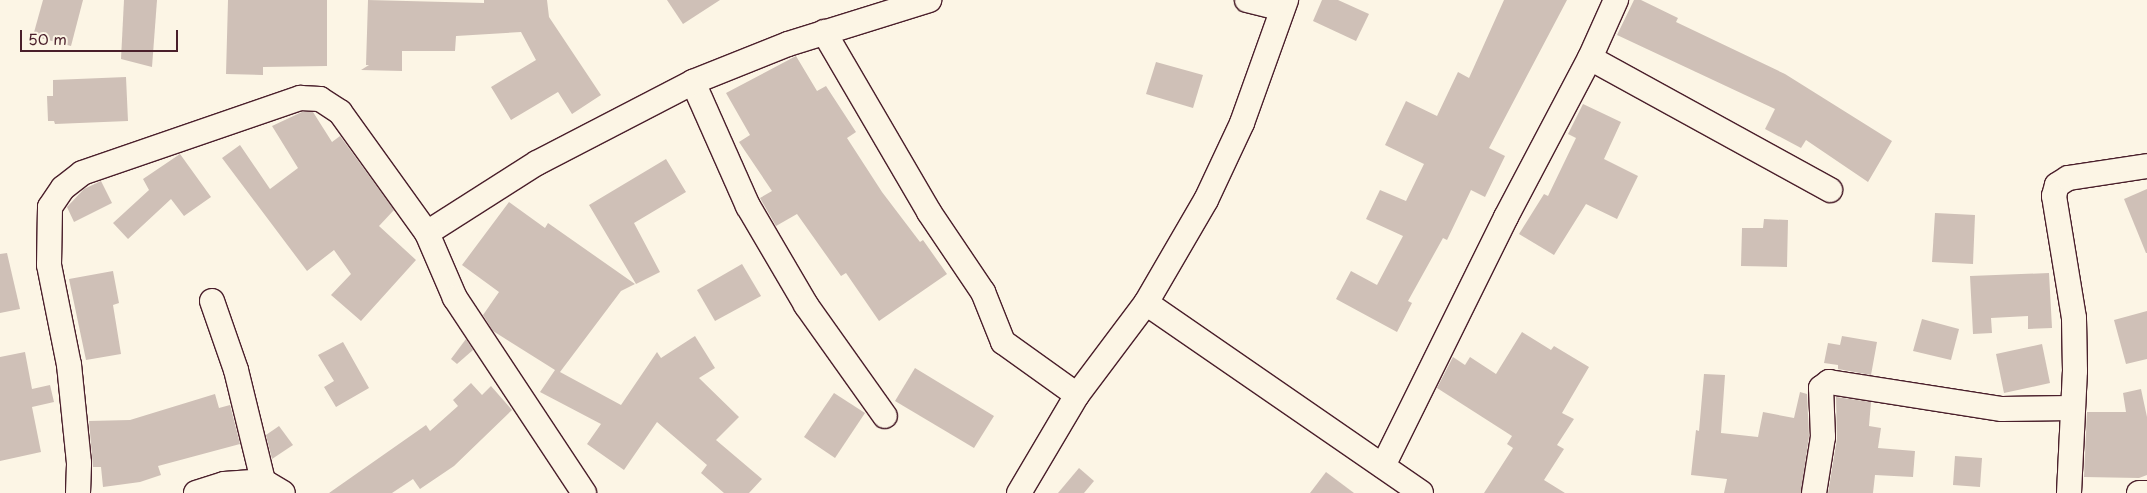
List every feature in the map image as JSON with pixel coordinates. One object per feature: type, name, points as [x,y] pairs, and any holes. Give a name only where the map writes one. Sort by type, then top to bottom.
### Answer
[{"type":"street","points":[[427,233],[538,163],[693,82],[824,32],[929,0]]},
{"type":"street","points":[[1019,493],[1077,395],[1146,303],[1206,200],[1238,131],[1284,4],[1247,0]]},
{"type":"street","points":[[1383,466],[1506,217],[1590,58],[1616,0]]},
{"type":"street","points":[[824,32],[928,212],[983,292],[1003,342],[1077,395]]},
{"type":"street","points":[[1590,58],[1830,190]]},
{"type":"street","points":[[693,82],[748,206],[806,305],[885,416]]},
{"type":"street","points":[[78,493],[80,463],[69,365],[49,265],[47,229],[50,207],[63,188],[82,173],[239,121],[277,105],[300,98],[320,100],[340,112],[427,233],[455,298],[584,493]]},
{"type":"street","points":[[2069,493],[2071,408],[2075,371],[2074,318],[2054,196],[2057,185],[2068,178],[2147,166]]},
{"type":"street","points":[[196,493],[224,484],[273,487],[212,301]]},
{"type":"street","points":[[1146,303],[1306,417],[1383,466],[1421,493]]},
{"type":"street","points":[[1814,493],[1824,437],[1821,388],[1829,382],[2002,409],[2071,408]]},
{"type":"street","points":[[2139,493],[2147,493]]},
{"type":"building","points":[[43,0],[83,0],[71,46],[33,36]]},
{"type":"building","points":[[124,0],[157,0],[152,67],[121,59]]},
{"type":"building","points":[[228,0],[327,0],[327,66],[263,67],[263,75],[226,74]]},
{"type":"building","points":[[368,0],[484,3],[484,0],[547,0],[549,17],[601,95],[572,114],[558,92],[511,120],[491,87],[536,60],[521,32],[456,36],[455,51],[402,51],[402,71],[361,70],[369,65],[366,65]]},
{"type":"building","points":[[667,0],[720,0],[683,24]]},
{"type":"building","points":[[1322,0],[1338,0],[1369,14],[1356,41],[1313,21]]},
{"type":"building","points":[[1504,0],[1567,0],[1489,148],[1505,156],[1485,197],[1471,190],[1447,240],[1443,238],[1408,301],[1412,303],[1397,332],[1336,299],[1351,271],[1377,285],[1403,236],[1366,219],[1380,190],[1406,201],[1424,164],[1385,145],[1406,101],[1437,116],[1458,72],[1469,78]]},
{"type":"building","points":[[1634,0],[1641,0],[1678,18],[1676,22],[1785,74],[1892,141],[1868,182],[1806,140],[1801,148],[1765,129],[1775,109],[1617,35]]},
{"type":"building","points":[[796,56],[817,91],[826,86],[856,132],[847,138],[882,192],[920,242],[923,240],[947,274],[879,321],[846,273],[841,276],[797,214],[776,226],[760,198],[772,191],[739,142],[750,135],[726,93]]},
{"type":"building","points":[[1156,62],[1203,75],[1193,108],[1146,94]]},
{"type":"building","points":[[126,77],[128,121],[55,124],[54,121],[48,121],[47,96],[53,96],[53,80]]},
{"type":"building","points":[[1583,104],[1621,122],[1604,159],[1638,176],[1617,219],[1586,204],[1554,255],[1519,234],[1544,194],[1548,196],[1576,138],[1568,134]]},
{"type":"building","points":[[302,112],[313,112],[332,142],[340,136],[394,210],[379,226],[416,260],[361,321],[331,295],[351,274],[334,250],[307,271],[222,158],[240,145],[270,189],[298,168],[272,126]]},
{"type":"building","points":[[180,154],[211,197],[184,216],[171,199],[128,239],[113,223],[149,190],[143,179]]},
{"type":"building","points":[[666,159],[686,192],[634,223],[660,272],[636,284],[589,205]]},
{"type":"building","points":[[101,181],[112,203],[74,222],[67,207],[84,189]]},
{"type":"building","points":[[2147,189],[2147,253],[2146,253],[2124,199]]},
{"type":"building","points":[[509,202],[545,228],[548,223],[635,284],[621,291],[560,372],[621,405],[657,352],[661,358],[695,336],[715,368],[699,378],[739,417],[716,440],[762,479],[749,493],[724,493],[701,473],[707,465],[657,422],[624,470],[587,444],[601,424],[540,392],[555,370],[493,331],[483,315],[499,292],[462,265]]},
{"type":"building","points":[[1935,213],[1975,215],[1973,264],[1932,262]]},
{"type":"building","points":[[1764,219],[1788,220],[1787,267],[1741,266],[1742,228],[1763,228]]},
{"type":"building","points":[[7,253],[20,309],[0,313],[0,254]]},
{"type":"building","points":[[742,264],[761,296],[715,321],[697,290]]},
{"type":"building","points":[[113,271],[119,303],[113,305],[121,354],[86,360],[69,279]]},
{"type":"building","points":[[2049,273],[2052,328],[2028,329],[2028,316],[1991,318],[1992,333],[1973,334],[1970,276]]},
{"type":"building","points":[[2147,311],[2147,359],[2126,364],[2114,320]]},
{"type":"building","points":[[1922,319],[1959,329],[1951,360],[1913,351]]},
{"type":"building","points":[[1522,332],[1551,350],[1554,346],[1589,367],[1562,413],[1574,419],[1557,445],[1564,449],[1544,480],[1565,493],[1484,493],[1513,448],[1507,444],[1512,436],[1437,388],[1453,357],[1465,365],[1470,357],[1496,374]]},
{"type":"building","points":[[1842,336],[1877,342],[1871,375],[1838,369],[1838,365],[1824,363],[1828,343],[1840,345]]},
{"type":"building","points":[[466,339],[473,350],[457,364],[451,359]]},
{"type":"building","points":[[343,342],[369,388],[336,407],[324,387],[334,381],[318,355]]},
{"type":"building","points":[[2042,344],[2050,383],[2004,393],[1996,354]]},
{"type":"building","points":[[25,352],[32,389],[50,385],[54,402],[32,407],[41,452],[0,461],[0,357]]},
{"type":"building","points":[[915,368],[994,416],[974,448],[895,401]]},
{"type":"building","points":[[1704,374],[1725,375],[1721,433],[1758,437],[1763,412],[1794,418],[1800,392],[1807,394],[1809,436],[1801,493],[1724,493],[1727,479],[1691,475],[1696,430],[1699,431]]},
{"type":"building","points":[[471,383],[482,395],[491,386],[512,410],[454,466],[420,489],[413,479],[392,493],[329,493],[426,425],[430,431],[458,406],[453,400]]},
{"type":"building","points":[[2141,389],[2147,417],[2147,475],[2139,478],[2084,477],[2087,412],[2126,412],[2123,393]]},
{"type":"building","points":[[834,393],[865,413],[835,458],[804,437]]},
{"type":"building","points":[[215,394],[219,408],[230,405],[240,444],[158,466],[161,475],[140,482],[103,487],[101,467],[93,467],[89,421],[130,420]]},
{"type":"building","points":[[1836,397],[1871,402],[1869,426],[1881,428],[1878,448],[1915,451],[1913,477],[1875,475],[1873,493],[1828,493],[1837,439]]},
{"type":"building","points":[[279,426],[293,445],[272,459],[266,435]]},
{"type":"building","points":[[1955,456],[1982,458],[1980,487],[1953,485]]},
{"type":"building","points":[[1079,468],[1094,481],[1084,493],[1058,493]]},
{"type":"building","points":[[1326,472],[1354,493],[1310,493]]}]
